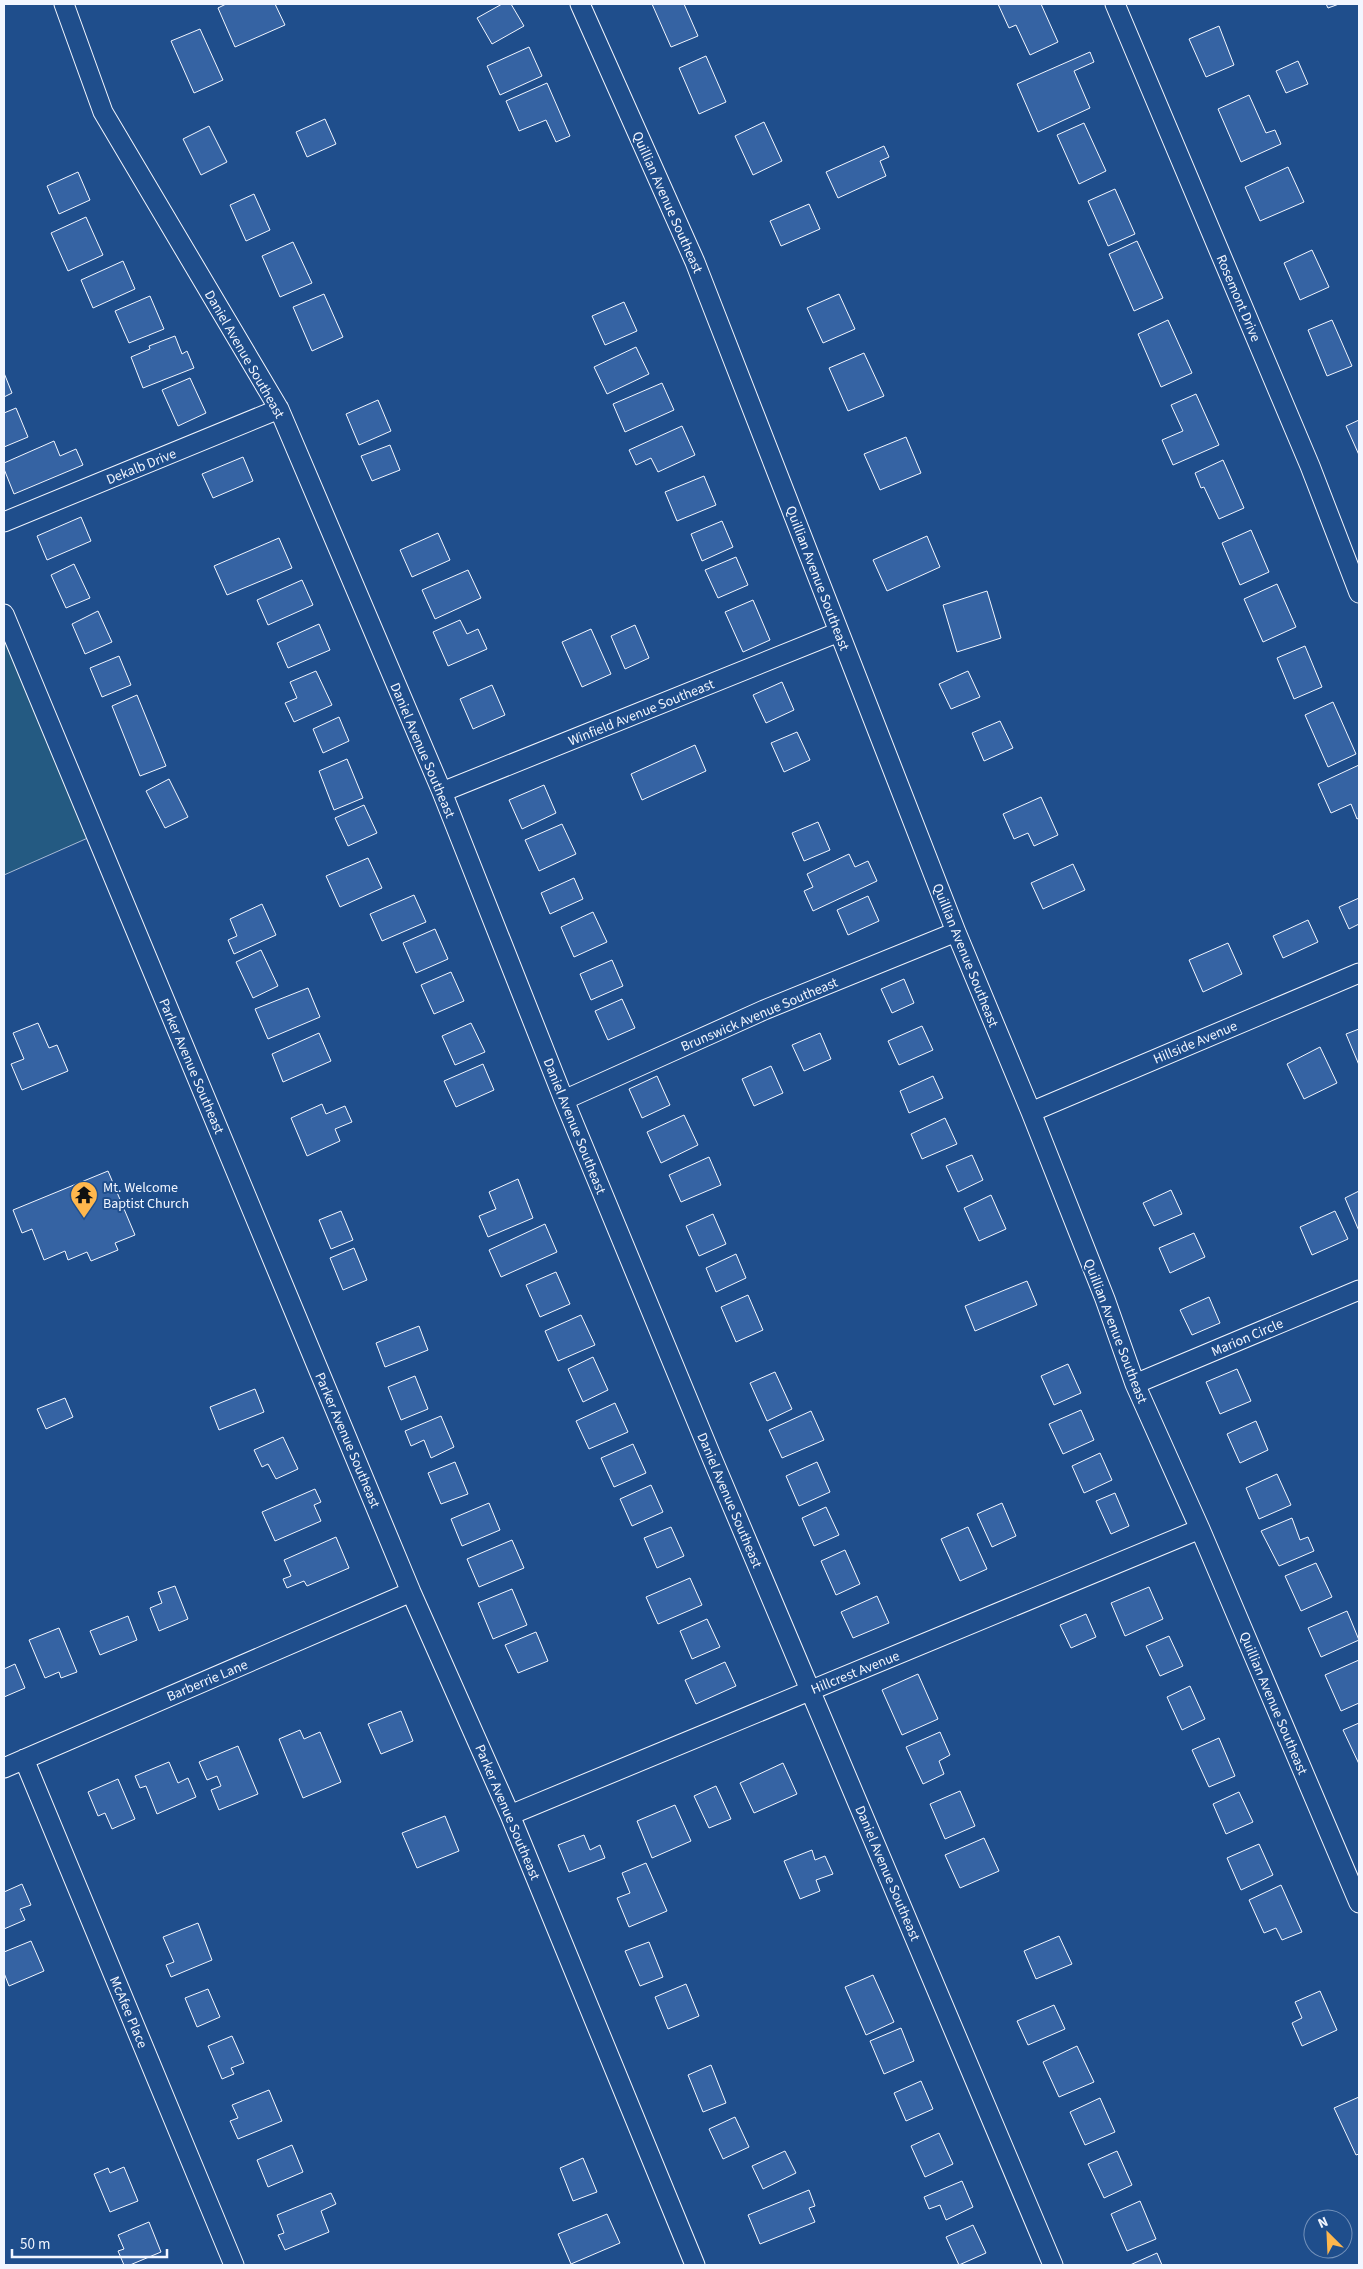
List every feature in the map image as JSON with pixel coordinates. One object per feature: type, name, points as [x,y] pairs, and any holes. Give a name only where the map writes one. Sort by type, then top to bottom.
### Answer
[{"type":"street","name":"Daniel Avenue Southeast","points":[[64,4],[103,112],[279,409],[442,792],[564,1100],[712,1458],[1053,2265]]},
{"type":"street","name":"Quillian Avenue Southeast","points":[[580,4],[695,262],[956,932],[1031,1112],[1105,1299],[1135,1384],[1200,1530],[1359,1903]]},
{"type":"street","name":"Rosemont Drive","points":[[1115,4],[1310,466],[1359,593]]},
{"type":"street","name":"Dekalb Drive","points":[[4,522],[279,409]]},
{"type":"street","name":"Parker Avenue Southeast","points":[[4,614],[411,1592],[510,1815],[695,2265]]},
{"type":"street","name":"Winfield Avenue Southeast","points":[[442,792],[839,632]]},
{"type":"street","name":"Brunswick Avenue Southeast","points":[[564,1100],[764,1010],[956,932]]},
{"type":"street","name":"Hillside Avenue","points":[[1031,1112],[1359,972]]},
{"type":"street","name":"Marion Circle","points":[[1135,1384],[1359,1290]]},
{"type":"street","name":"Hillcrest Avenue","points":[[510,1815],[1200,1530]]},
{"type":"street","name":"Barberrie Lane","points":[[4,1768],[411,1592]]},
{"type":"street","name":"McAfee Place","points":[[24,1759],[234,2265]]},
{"type":"shaded area","points":[[13,638],[90,837],[4,875],[4,641]]},
{"type":"building","points":[[226,4],[275,4],[285,25],[235,47],[218,8]]},
{"type":"building","points":[[502,4],[511,4],[524,26],[492,44],[477,18]]},
{"type":"building","points":[[652,4],[684,4],[698,36],[671,47]]},
{"type":"building","points":[[998,4],[1041,4],[1058,42],[1030,55],[1016,25],[1009,28]]},
{"type":"building","points":[[1326,4],[1339,4],[1328,8]]},
{"type":"building","points":[[1219,26],[1234,65],[1206,77],[1189,39]]},
{"type":"building","points":[[200,29],[223,80],[194,93],[171,41]]},
{"type":"building","points":[[529,47],[542,76],[500,95],[487,66]]},
{"type":"building","points":[[1090,52],[1094,62],[1074,71],[1090,108],[1038,132],[1017,84]]},
{"type":"building","points":[[706,56],[726,102],[699,114],[679,68]]},
{"type":"building","points":[[1298,61],[1308,84],[1286,93],[1276,71]]},
{"type":"building","points":[[547,83],[570,136],[556,142],[546,120],[519,131],[506,101]]},
{"type":"building","points":[[1249,95],[1266,133],[1275,130],[1281,144],[1241,162],[1218,109]]},
{"type":"building","points":[[325,119],[336,144],[307,157],[296,132]]},
{"type":"building","points":[[764,122],[782,161],[753,175],[735,136]]},
{"type":"building","points":[[1084,123],[1106,171],[1079,184],[1057,135]]},
{"type":"building","points":[[209,126],[227,162],[201,175],[183,139]]},
{"type":"building","points":[[884,146],[889,157],[880,161],[886,176],[838,198],[826,172]]},
{"type":"building","points":[[1288,167],[1304,202],[1260,221],[1245,187]]},
{"type":"building","points":[[78,172],[90,200],[59,214],[47,186]]},
{"type":"building","points":[[1115,189],[1135,234],[1108,246],[1088,201]]},
{"type":"building","points":[[254,194],[270,230],[246,241],[230,205]]},
{"type":"building","points":[[809,204],[820,229],[781,246],[770,221]]},
{"type":"building","points":[[86,217],[103,255],[68,271],[51,233]]},
{"type":"building","points":[[1137,241],[1163,298],[1134,311],[1109,254]]},
{"type":"building","points":[[293,242],[312,283],[280,297],[262,256]]},
{"type":"building","points":[[1312,250],[1329,287],[1300,300],[1284,263]]},
{"type":"building","points":[[123,261],[135,289],[93,308],[81,280]]},
{"type":"building","points":[[324,294],[343,337],[312,351],[293,307]]},
{"type":"building","points":[[839,294],[855,329],[823,343],[807,308]]},
{"type":"building","points":[[150,296],[164,329],[129,343],[115,311]]},
{"type":"building","points":[[624,302],[637,331],[605,345],[592,316]]},
{"type":"building","points":[[1168,320],[1192,373],[1161,387],[1138,334]]},
{"type":"building","points":[[1332,320],[1352,366],[1327,376],[1308,330]]},
{"type":"building","points":[[175,336],[182,354],[187,351],[194,368],[143,388],[131,357],[150,349],[149,346]]},
{"type":"building","points":[[636,347],[649,374],[607,394],[594,367]]},
{"type":"building","points":[[864,353],[884,396],[848,411],[829,368]]},
{"type":"building","points":[[4,373],[12,393],[4,397]]},
{"type":"building","points":[[190,378],[206,413],[178,426],[162,390]]},
{"type":"building","points":[[662,383],[674,410],[625,432],[613,404]]},
{"type":"building","points":[[1196,394],[1219,445],[1173,465],[1162,440],[1183,431],[1171,405]]},
{"type":"building","points":[[378,400],[391,431],[359,445],[346,414]]},
{"type":"building","points":[[16,408],[28,437],[4,447],[4,413]]},
{"type":"building","points":[[1359,420],[1359,455],[1346,426]]},
{"type":"building","points":[[682,426],[695,455],[658,472],[651,458],[636,465],[629,450]]},
{"type":"building","points":[[906,437],[921,473],[880,490],[864,454]]},
{"type":"building","points":[[54,441],[60,456],[76,449],[83,465],[14,494],[4,469],[4,463]]},
{"type":"building","points":[[390,445],[400,470],[372,481],[361,456]]},
{"type":"building","points":[[243,457],[253,481],[213,498],[202,474]]},
{"type":"building","points":[[1223,460],[1244,508],[1219,519],[1204,487],[1201,488],[1195,473]]},
{"type":"building","points":[[704,476],[716,505],[677,521],[665,492]]},
{"type":"building","points":[[81,517],[91,541],[47,560],[37,536]]},
{"type":"building","points":[[722,521],[733,547],[702,561],[691,534]]},
{"type":"building","points":[[1251,530],[1269,572],[1240,585],[1222,543]]},
{"type":"building","points":[[438,533],[450,560],[412,577],[400,550]]},
{"type":"building","points":[[927,536],[940,567],[887,591],[873,560]]},
{"type":"building","points":[[279,538],[292,568],[227,595],[214,566]]},
{"type":"building","points":[[736,557],[748,585],[718,598],[705,570]]},
{"type":"building","points":[[74,564],[90,598],[66,608],[51,575]]},
{"type":"building","points":[[468,570],[481,598],[435,619],[422,590]]},
{"type":"building","points":[[302,580],[313,605],[268,625],[257,600]]},
{"type":"building","points":[[1277,584],[1296,627],[1263,642],[1244,599]]},
{"type":"building","points":[[987,591],[1001,638],[957,652],[943,605]]},
{"type":"building","points":[[753,600],[770,640],[743,652],[725,612]]},
{"type":"building","points":[[98,611],[112,642],[85,654],[72,624]]},
{"type":"building","points":[[460,620],[467,634],[478,629],[487,649],[448,666],[433,632]]},
{"type":"building","points":[[319,624],[330,650],[288,668],[277,643]]},
{"type":"building","points":[[635,625],[649,658],[625,669],[611,636]]},
{"type":"building","points":[[591,629],[611,674],[582,687],[562,642]]},
{"type":"building","points":[[1305,646],[1322,687],[1294,699],[1277,658]]},
{"type":"building","points":[[119,656],[131,685],[102,697],[90,668]]},
{"type":"building","points":[[316,671],[332,705],[294,722],[285,703],[297,698],[290,682]]},
{"type":"building","points":[[968,671],[980,697],[951,709],[939,684]]},
{"type":"building","points":[[782,682],[794,710],[766,723],[753,695]]},
{"type":"building","points":[[492,685],[505,715],[473,729],[460,699]]},
{"type":"building","points":[[137,695],[166,766],[140,776],[112,706]]},
{"type":"building","points":[[1333,702],[1356,754],[1328,767],[1305,715]]},
{"type":"building","points":[[339,717],[349,741],[323,753],[313,729]]},
{"type":"building","points":[[1000,721],[1013,748],[984,761],[972,733]]},
{"type":"building","points":[[797,732],[810,760],[784,772],[771,743]]},
{"type":"building","points":[[695,745],[706,771],[642,800],[631,774]]},
{"type":"building","points":[[347,759],[363,798],[334,810],[319,771]]},
{"type":"building","points":[[1359,765],[1359,818],[1357,819],[1351,804],[1331,813],[1318,784]]},
{"type":"building","points":[[169,779],[188,817],[165,828],[146,791]]},
{"type":"building","points":[[544,785],[556,813],[522,829],[509,800]]},
{"type":"building","points":[[1041,797],[1058,835],[1034,846],[1028,833],[1014,839],[1003,814]]},
{"type":"building","points":[[364,805],[377,833],[348,846],[335,818]]},
{"type":"building","points":[[818,822],[830,850],[804,861],[792,833]]},
{"type":"building","points":[[562,824],[576,854],[539,871],[525,840]]},
{"type":"building","points":[[849,854],[855,867],[868,861],[877,881],[813,911],[804,891],[813,887],[807,874]]},
{"type":"building","points":[[368,858],[382,888],[340,907],[326,876]]},
{"type":"building","points":[[1073,864],[1085,890],[1043,909],[1031,883]]},
{"type":"building","points":[[574,878],[583,899],[550,914],[541,893]]},
{"type":"building","points":[[414,895],[426,922],[382,941],[370,914]]},
{"type":"building","points":[[868,896],[879,921],[848,935],[837,910]]},
{"type":"building","points":[[1359,898],[1359,924],[1349,929],[1339,907]]},
{"type":"building","points":[[262,904],[276,935],[234,954],[228,940],[237,936],[230,919]]},
{"type":"building","points":[[593,912],[607,942],[574,957],[561,927]]},
{"type":"building","points":[[1308,920],[1318,942],[1283,958],[1273,936]]},
{"type":"building","points":[[435,929],[448,959],[416,973],[403,943]]},
{"type":"building","points":[[1228,943],[1242,974],[1203,992],[1189,960]]},
{"type":"building","points":[[261,950],[278,986],[253,998],[236,962]]},
{"type":"building","points":[[612,960],[623,986],[591,1000],[580,974]]},
{"type":"building","points":[[451,972],[464,1001],[434,1014],[421,985]]},
{"type":"building","points":[[904,979],[914,1003],[892,1013],[881,989]]},
{"type":"building","points":[[308,988],[320,1017],[268,1039],[255,1009]]},
{"type":"building","points":[[622,999],[635,1028],[608,1040],[595,1011]]},
{"type":"building","points":[[38,1023],[49,1048],[57,1045],[68,1071],[22,1090],[11,1064],[24,1059],[13,1033]]},
{"type":"building","points":[[471,1023],[485,1052],[455,1065],[442,1036]]},
{"type":"building","points":[[922,1026],[933,1050],[899,1065],[888,1041]]},
{"type":"building","points":[[1359,1029],[1359,1065],[1346,1034]]},
{"type":"building","points":[[319,1033],[331,1061],[283,1082],[272,1054]]},
{"type":"building","points":[[820,1033],[831,1059],[804,1071],[792,1045]]},
{"type":"building","points":[[1320,1047],[1337,1083],[1304,1099],[1287,1064]]},
{"type":"building","points":[[483,1064],[494,1090],[456,1107],[444,1081]]},
{"type":"building","points":[[771,1066],[783,1093],[754,1106],[742,1079]]},
{"type":"building","points":[[657,1076],[670,1105],[642,1118],[629,1089]]},
{"type":"building","points":[[933,1076],[943,1098],[909,1113],[900,1091]]},
{"type":"building","points":[[322,1104],[326,1114],[345,1106],[352,1122],[335,1129],[340,1141],[307,1156],[291,1118]]},
{"type":"building","points":[[684,1115],[698,1145],[661,1163],[647,1132]]},
{"type":"building","points":[[945,1118],[957,1144],[922,1159],[911,1134]]},
{"type":"building","points":[[972,1155],[983,1180],[958,1192],[946,1166]]},
{"type":"building","points":[[709,1157],[721,1185],[681,1202],[669,1175]]},
{"type":"building","points":[[108,1171],[135,1235],[115,1243],[118,1250],[91,1261],[87,1252],[68,1260],[65,1251],[44,1260],[32,1229],[22,1233],[13,1210]]},
{"type":"building","points":[[518,1179],[533,1218],[488,1237],[479,1216],[496,1209],[489,1192]]},
{"type":"building","points":[[1171,1190],[1182,1214],[1154,1226],[1143,1203]]},
{"type":"building","points":[[1359,1191],[1359,1231],[1345,1198]]},
{"type":"building","points":[[991,1195],[1006,1229],[979,1241],[964,1208]]},
{"type":"building","points":[[341,1211],[353,1240],[331,1249],[319,1220]]},
{"type":"building","points":[[1335,1211],[1348,1239],[1312,1255],[1300,1227]]},
{"type":"building","points":[[713,1214],[726,1244],[699,1256],[686,1226]]},
{"type":"building","points":[[545,1224],[557,1252],[501,1277],[489,1250]]},
{"type":"building","points":[[1194,1233],[1205,1257],[1170,1273],[1159,1248]]},
{"type":"building","points":[[354,1248],[367,1280],[343,1290],[330,1258]]},
{"type":"building","points":[[736,1254],[746,1278],[716,1292],[706,1268]]},
{"type":"building","points":[[556,1272],[570,1304],[540,1317],[526,1285]]},
{"type":"building","points":[[1027,1281],[1037,1305],[975,1331],[965,1306]]},
{"type":"building","points":[[748,1295],[763,1330],[736,1342],[721,1307]]},
{"type":"building","points":[[1209,1297],[1220,1323],[1192,1335],[1180,1310]]},
{"type":"building","points":[[581,1315],[595,1345],[558,1361],[545,1331]]},
{"type":"building","points":[[419,1326],[428,1350],[385,1367],[376,1343]]},
{"type":"building","points":[[593,1357],[608,1390],[583,1402],[568,1369]]},
{"type":"building","points":[[1068,1364],[1081,1393],[1054,1405],[1041,1376]]},
{"type":"building","points":[[1237,1369],[1251,1401],[1220,1414],[1206,1382]]},
{"type":"building","points":[[775,1372],[792,1409],[767,1421],[750,1383]]},
{"type":"building","points":[[415,1376],[428,1409],[401,1420],[388,1387]]},
{"type":"building","points":[[255,1389],[264,1412],[219,1430],[210,1407]]},
{"type":"building","points":[[65,1398],[73,1417],[46,1429],[37,1409]]},
{"type":"building","points":[[615,1403],[628,1432],[589,1449],[576,1421]]},
{"type":"building","points":[[1081,1410],[1094,1440],[1063,1454],[1049,1424]]},
{"type":"building","points":[[811,1411],[824,1440],[782,1458],[769,1430]]},
{"type":"building","points":[[441,1416],[454,1447],[431,1458],[424,1440],[411,1446],[405,1431]]},
{"type":"building","points":[[1256,1421],[1268,1450],[1240,1463],[1227,1434]]},
{"type":"building","points":[[283,1437],[298,1469],[276,1479],[268,1464],[262,1467],[254,1450]]},
{"type":"building","points":[[633,1444],[646,1473],[614,1487],[601,1458]]},
{"type":"building","points":[[1100,1453],[1112,1480],[1084,1493],[1072,1466]]},
{"type":"building","points":[[455,1462],[468,1494],[441,1504],[428,1473]]},
{"type":"building","points":[[817,1462],[830,1492],[799,1506],[786,1476]]},
{"type":"building","points":[[1277,1474],[1291,1505],[1259,1519],[1246,1488]]},
{"type":"building","points":[[651,1485],[663,1512],[632,1526],[620,1499]]},
{"type":"building","points":[[315,1489],[321,1502],[314,1505],[321,1521],[275,1541],[262,1512]]},
{"type":"building","points":[[1115,1493],[1129,1526],[1111,1534],[1096,1501]]},
{"type":"building","points":[[489,1503],[500,1530],[462,1546],[451,1519]]},
{"type":"building","points":[[1002,1503],[1016,1536],[992,1547],[977,1514]]},
{"type":"building","points":[[826,1507],[839,1535],[814,1546],[802,1518]]},
{"type":"building","points":[[1292,1518],[1300,1540],[1308,1537],[1314,1551],[1279,1566],[1261,1531]]},
{"type":"building","points":[[671,1527],[684,1556],[657,1568],[644,1538]]},
{"type":"building","points":[[968,1527],[987,1569],[960,1581],[941,1539]]},
{"type":"building","points":[[336,1537],[349,1568],[307,1586],[304,1581],[287,1588],[283,1579],[291,1576],[284,1560]]},
{"type":"building","points":[[512,1540],[524,1568],[479,1587],[467,1559]]},
{"type":"building","points":[[845,1550],[860,1584],[836,1595],[821,1561]]},
{"type":"building","points":[[1316,1563],[1332,1597],[1301,1611],[1285,1576]]},
{"type":"building","points":[[690,1578],[702,1605],[658,1624],[646,1597]]},
{"type":"building","points":[[175,1586],[188,1619],[159,1631],[150,1608],[162,1603],[158,1592]]},
{"type":"building","points":[[1149,1587],[1163,1619],[1125,1636],[1111,1603]]},
{"type":"building","points":[[512,1589],[527,1625],[493,1639],[478,1603]]},
{"type":"building","points":[[877,1596],[889,1623],[853,1638],[841,1612]]},
{"type":"building","points":[[1347,1611],[1359,1640],[1321,1657],[1308,1628]]},
{"type":"building","points":[[1086,1614],[1096,1637],[1071,1648],[1060,1625]]},
{"type":"building","points":[[128,1616],[137,1640],[100,1655],[90,1631]]},
{"type":"building","points":[[707,1619],[720,1647],[692,1659],[680,1631]]},
{"type":"building","points":[[59,1628],[77,1672],[61,1678],[59,1672],[45,1678],[29,1640]]},
{"type":"building","points":[[536,1632],[548,1661],[518,1673],[505,1645]]},
{"type":"building","points":[[1169,1636],[1183,1666],[1160,1676],[1146,1646]]},
{"type":"building","points":[[1359,1660],[1359,1703],[1341,1711],[1325,1675]]},
{"type":"building","points":[[725,1662],[736,1686],[696,1704],[685,1680]]},
{"type":"building","points":[[15,1664],[25,1688],[4,1697],[4,1669]]},
{"type":"building","points":[[918,1674],[938,1719],[902,1735],[882,1690]]},
{"type":"building","points":[[1190,1686],[1205,1719],[1182,1730],[1167,1697]]},
{"type":"building","points":[[401,1711],[413,1741],[381,1754],[368,1724]]},
{"type":"building","points":[[1359,1723],[1359,1764],[1343,1730]]},
{"type":"building","points":[[300,1730],[304,1739],[320,1732],[341,1782],[303,1798],[279,1739]]},
{"type":"building","points":[[940,1732],[950,1755],[939,1761],[944,1774],[923,1784],[906,1747]]},
{"type":"building","points":[[1219,1738],[1235,1776],[1209,1787],[1192,1750]]},
{"type":"building","points":[[238,1746],[258,1794],[219,1810],[211,1790],[221,1786],[217,1776],[207,1780],[199,1762]]},
{"type":"building","points":[[169,1762],[178,1783],[188,1778],[196,1797],[157,1814],[146,1786],[140,1788],[135,1776]]},
{"type":"building","points":[[783,1763],[797,1794],[754,1813],[740,1783]]},
{"type":"building","points":[[118,1779],[135,1819],[112,1829],[105,1813],[98,1816],[88,1792]]},
{"type":"building","points":[[716,1786],[731,1819],[709,1828],[694,1796]]},
{"type":"building","points":[[960,1791],[975,1826],[945,1839],[930,1804]]},
{"type":"building","points":[[1239,1792],[1253,1822],[1226,1834],[1213,1804]]},
{"type":"building","points":[[675,1805],[691,1841],[652,1858],[637,1821]]},
{"type":"building","points":[[445,1816],[459,1851],[417,1868],[402,1833]]},
{"type":"building","points":[[584,1835],[590,1850],[600,1845],[605,1858],[569,1872],[558,1845]]},
{"type":"building","points":[[984,1838],[999,1871],[960,1888],[945,1855]]},
{"type":"building","points":[[1259,1844],[1273,1875],[1241,1890],[1227,1858]]},
{"type":"building","points":[[812,1850],[815,1860],[825,1856],[833,1874],[816,1880],[820,1891],[800,1899],[784,1861]]},
{"type":"building","points":[[646,1863],[667,1911],[629,1927],[617,1898],[630,1893],[622,1873]]},
{"type":"building","points":[[22,1884],[31,1905],[20,1909],[25,1920],[4,1929],[4,1892]]},
{"type":"building","points":[[1281,1885],[1302,1932],[1282,1940],[1276,1928],[1264,1933],[1249,1900]]},
{"type":"building","points":[[198,1923],[212,1960],[171,1977],[166,1965],[174,1962],[163,1937]]},
{"type":"building","points":[[1059,1936],[1072,1964],[1036,1979],[1024,1951]]},
{"type":"building","points":[[31,1941],[44,1971],[9,1986],[4,1973],[4,1952]]},
{"type":"building","points":[[649,1942],[663,1977],[640,1986],[625,1951]]},
{"type":"building","points":[[873,1975],[894,2022],[866,2035],[845,1987]]},
{"type":"building","points":[[686,1984],[699,2016],[668,2029],[655,1997]]},
{"type":"building","points":[[208,1989],[220,2017],[197,2027],[185,1998]]},
{"type":"building","points":[[1320,1991],[1337,2030],[1302,2046],[1292,2023],[1302,2018],[1295,2002]]},
{"type":"building","points":[[1054,2005],[1065,2029],[1028,2045],[1017,2021]]},
{"type":"building","points":[[901,2028],[914,2061],[884,2074],[870,2041]]},
{"type":"building","points":[[232,2036],[244,2063],[231,2068],[234,2074],[222,2079],[208,2046]]},
{"type":"building","points":[[1077,2046],[1094,2082],[1059,2097],[1043,2062]]},
{"type":"building","points":[[711,2065],[726,2103],[703,2112],[688,2075]]},
{"type":"building","points":[[921,2081],[933,2109],[906,2121],[894,2093]]},
{"type":"building","points":[[269,2090],[282,2121],[238,2139],[230,2121],[238,2118],[232,2105]]},
{"type":"building","points":[[1359,2097],[1359,2154],[1356,2155],[1334,2108]]},
{"type":"building","points":[[1100,2098],[1115,2132],[1085,2145],[1070,2112]]},
{"type":"building","points":[[735,2117],[749,2147],[723,2159],[709,2129]]},
{"type":"building","points":[[939,2133],[953,2164],[925,2177],[911,2146]]},
{"type":"building","points":[[292,2145],[303,2172],[268,2187],[257,2160]]},
{"type":"building","points":[[785,2151],[796,2173],[763,2189],[752,2166]]},
{"type":"building","points":[[1117,2151],[1132,2185],[1104,2198],[1088,2164]]},
{"type":"building","points":[[583,2158],[597,2192],[573,2201],[560,2168]]},
{"type":"building","points":[[124,2167],[138,2201],[110,2212],[94,2174],[108,2168],[110,2173]]},
{"type":"building","points":[[962,2181],[973,2207],[946,2220],[940,2205],[929,2209],[924,2197]]},
{"type":"building","points":[[809,2190],[815,2206],[809,2208],[815,2222],[760,2244],[748,2215]]},
{"type":"building","points":[[331,2193],[336,2204],[321,2211],[329,2232],[285,2250],[278,2235],[284,2233],[277,2215]]},
{"type":"building","points":[[1140,2201],[1156,2239],[1127,2251],[1111,2214]]},
{"type":"building","points":[[607,2214],[620,2243],[571,2264],[558,2234]]},
{"type":"building","points":[[149,2222],[161,2252],[130,2265],[124,2265],[118,2251],[124,2249],[118,2235]]},
{"type":"building","points":[[973,2225],[986,2253],[959,2265],[946,2237]]},
{"type":"building","points":[[1157,2253],[1162,2265],[1130,2265]]},
{"type":"place","name":"Mt. Welcome Baptist Church","points":[[84,1219]]}]
